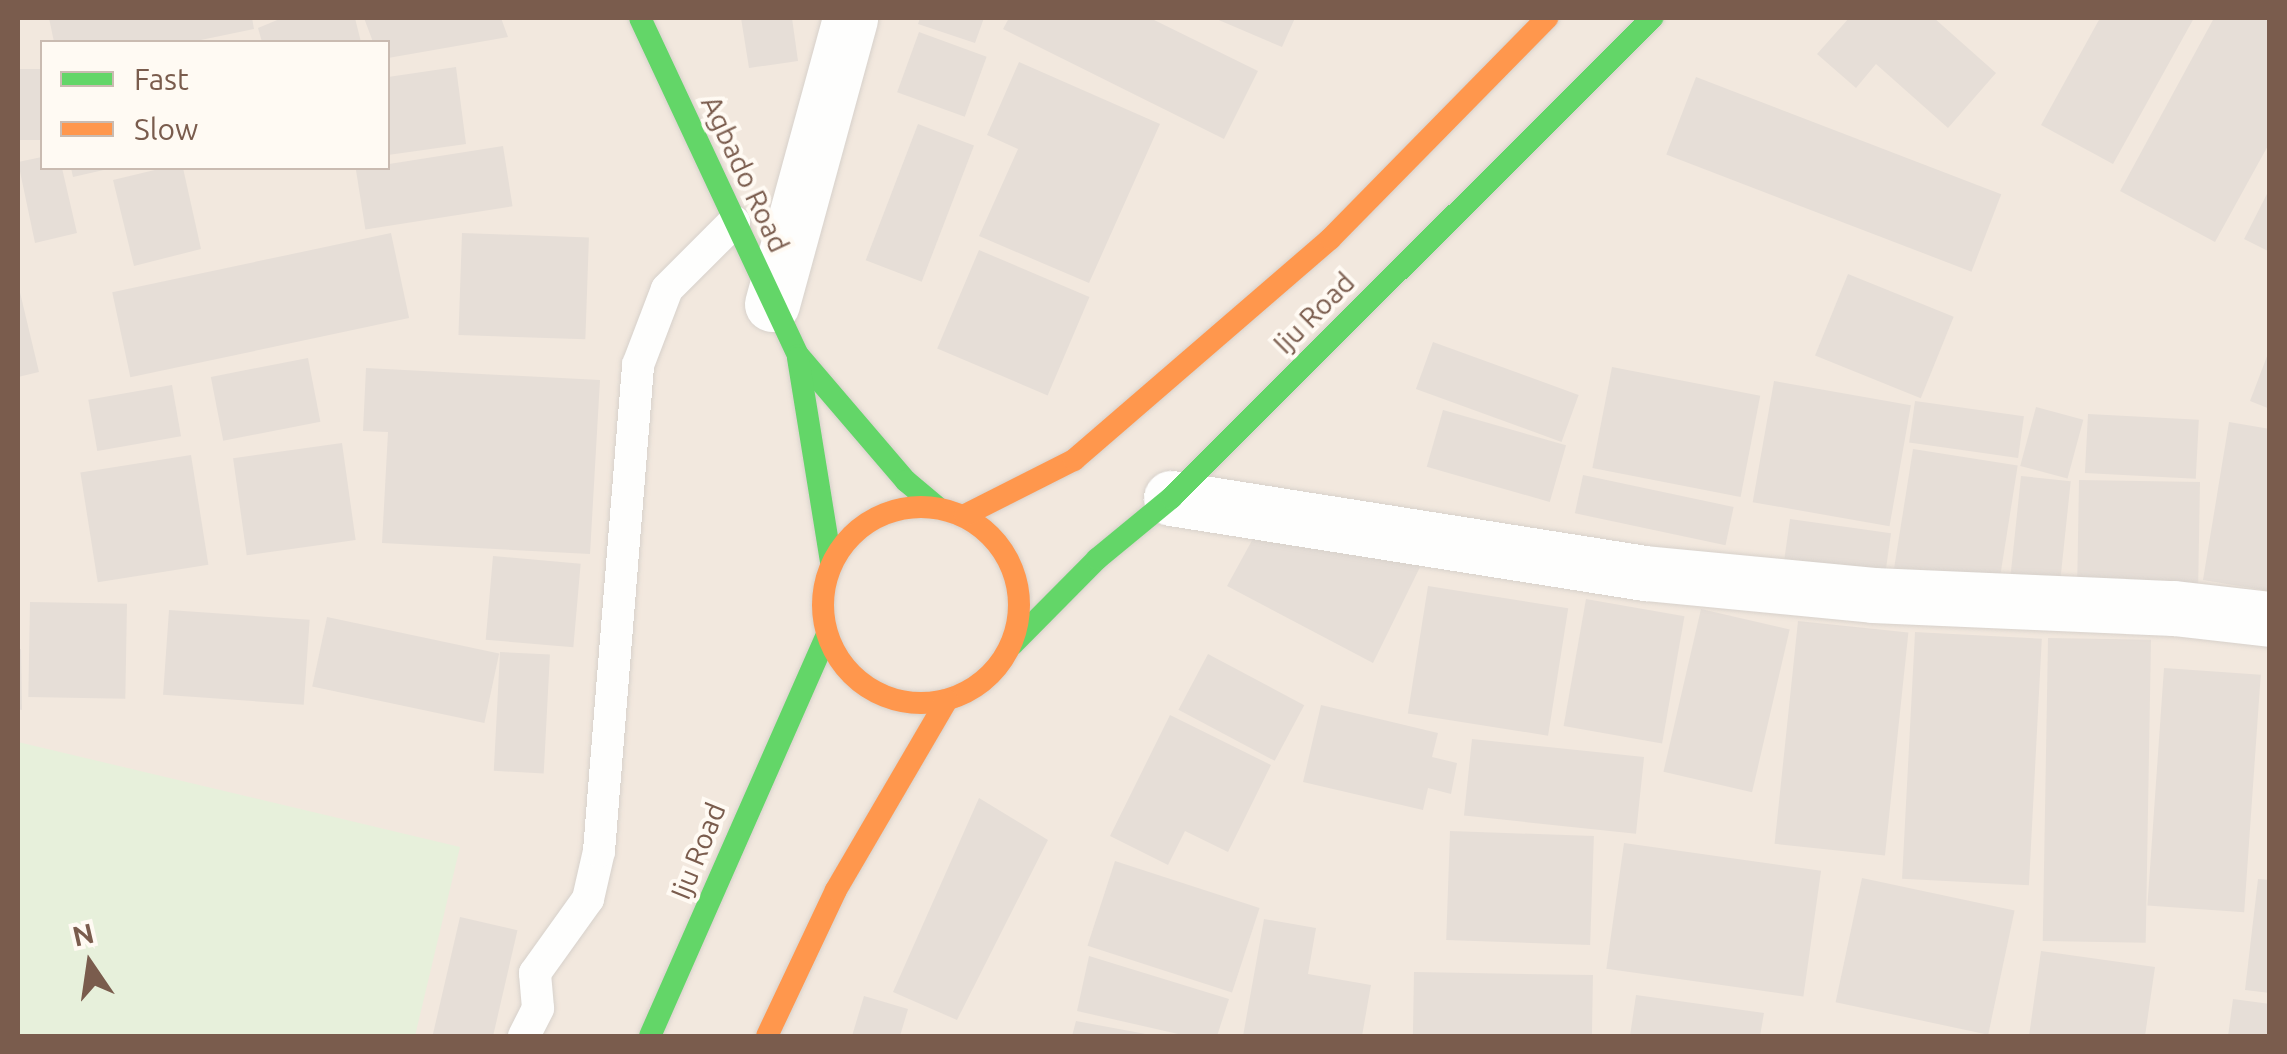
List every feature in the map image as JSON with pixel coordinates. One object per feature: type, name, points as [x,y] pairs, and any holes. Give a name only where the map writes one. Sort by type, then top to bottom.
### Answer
[{"type":"main road","name":"Agbado Road","points":[[640,18],[798,355],[906,481],[937,507]]},
{"type":"main road","name":"Iju Road","points":[[965,515],[1089,447],[1330,240],[1547,18]]},
{"type":"main road","name":"Iju Road","points":[[1013,644],[1097,559],[1171,498],[1652,18]]},
{"type":"main road","name":"Agbado Road","points":[[798,355],[832,562]]},
{"type":"main road","points":[[937,507],[965,515],[1003,547],[1020,594],[1013,644],[974,688],[947,700],[909,702],[874,691],[845,667],[828,635],[822,598],[832,562],[857,528],[895,510],[937,507]]},
{"type":"main road","name":"Iju Road","points":[[650,1036],[828,635]]},
{"type":"main road","points":[[766,1036],[836,890],[947,700]]},
{"type":"street","points":[[772,304],[850,18]]},
{"type":"street","points":[[1171,498],[1645,573],[1873,595],[2174,608],[2270,619]]},
{"type":"lane","points":[[524,1036],[538,1008],[535,972],[588,898],[600,851],[638,365],[667,289],[734,222]]},
{"type":"shaded area","points":[[18,18],[2269,18],[2269,1036],[18,1036]]},
{"type":"green space","points":[[18,742],[460,847],[415,1036],[18,1036]]},
{"type":"building","points":[[49,18],[252,18],[254,29],[201,40],[54,40]]},
{"type":"building","points":[[282,18],[355,18],[360,40],[261,40],[258,28]]},
{"type":"building","points":[[364,18],[501,18],[508,37],[390,58],[390,40],[372,40]]},
{"type":"building","points":[[741,18],[792,18],[798,61],[749,68]]},
{"type":"building","points":[[920,18],[984,18],[975,43],[918,24]]},
{"type":"building","points":[[1009,18],[1150,18],[1258,71],[1224,139],[1003,29]]},
{"type":"building","points":[[1214,18],[1295,18],[1282,47]]},
{"type":"building","points":[[1849,18],[1934,18],[1996,73],[1948,128],[1876,64],[1856,88],[1817,54]]},
{"type":"building","points":[[2100,18],[2194,18],[2113,164],[2041,125]]},
{"type":"building","points":[[2214,18],[2270,19],[2270,142],[2215,242],[2120,191]]},
{"type":"building","points":[[919,32],[987,57],[965,117],[897,92]]},
{"type":"building","points":[[1019,62],[1160,124],[1089,283],[979,236],[1018,149],[987,135]]},
{"type":"building","points":[[456,67],[466,144],[390,155],[390,77]]},
{"type":"building","points":[[18,69],[40,69],[40,140],[18,140]]},
{"type":"building","points":[[1696,77],[2001,194],[1972,272],[1666,154]]},
{"type":"building","points":[[918,124],[974,146],[922,282],[866,260]]},
{"type":"building","points":[[503,146],[513,206],[365,230],[356,170],[390,170],[390,164]]},
{"type":"building","points":[[40,157],[40,170],[62,170],[77,233],[35,243],[18,162]]},
{"type":"building","points":[[71,170],[104,170],[73,177]]},
{"type":"building","points":[[155,170],[183,170],[201,249],[134,266],[113,180]]},
{"type":"building","points":[[2270,188],[2270,252],[2244,239]]},
{"type":"building","points":[[391,233],[409,318],[130,377],[112,292]]},
{"type":"building","points":[[462,233],[589,237],[585,339],[458,335]]},
{"type":"building","points":[[979,250],[1089,297],[1048,395],[937,348]]},
{"type":"building","points":[[1848,274],[1954,317],[1921,398],[1815,356]]},
{"type":"building","points":[[18,284],[39,372],[18,377]]},
{"type":"building","points":[[1433,342],[1579,395],[1562,442],[1416,389]]},
{"type":"building","points":[[2270,351],[2270,409],[2250,401]]},
{"type":"building","points":[[308,358],[320,422],[223,441],[211,377]]},
{"type":"building","points":[[1612,367],[1760,396],[1741,497],[1592,468]]},
{"type":"building","points":[[366,368],[600,380],[590,554],[382,543],[388,432],[363,431]]},
{"type":"building","points":[[1774,381],[1911,405],[1890,526],[1753,502]]},
{"type":"building","points":[[172,385],[181,436],[97,451],[88,400]]},
{"type":"building","points":[[1915,401],[2024,416],[2018,458],[1909,443]]},
{"type":"building","points":[[2036,407],[2083,420],[2068,479],[2020,466]]},
{"type":"building","points":[[1443,410],[1566,445],[1550,502],[1427,467]]},
{"type":"building","points":[[2088,414],[2199,420],[2196,479],[2085,473]]},
{"type":"building","points":[[2229,422],[2270,429],[2270,591],[2203,580]]},
{"type":"building","points":[[342,443],[356,540],[247,555],[233,458]]},
{"type":"building","points":[[1913,449],[2018,466],[1997,596],[1892,579]]},
{"type":"building","points":[[191,455],[208,565],[98,582],[80,473]]},
{"type":"building","points":[[1583,475],[1734,507],[1726,545],[1575,513]]},
{"type":"building","points":[[2021,476],[2071,481],[2058,600],[2009,594]]},
{"type":"building","points":[[2079,480],[2200,482],[2198,593],[2077,591]]},
{"type":"building","points":[[1790,519],[1891,533],[1884,580],[1783,566]]},
{"type":"building","points":[[1261,524],[1422,563],[1373,663],[1227,586]]},
{"type":"building","points":[[493,556],[581,564],[573,647],[486,640]]},
{"type":"building","points":[[1428,586],[1568,608],[1548,736],[1408,713]]},
{"type":"building","points":[[1586,599],[1684,616],[1662,743],[1564,726]]},
{"type":"building","points":[[30,602],[127,604],[125,699],[28,697]]},
{"type":"building","points":[[1701,609],[1790,629],[1752,792],[1663,772]]},
{"type":"building","points":[[169,610],[310,620],[304,705],[163,695]]},
{"type":"building","points":[[327,617],[499,654],[484,723],[312,686]]},
{"type":"building","points":[[1798,621],[1908,633],[1885,855],[1775,844]]},
{"type":"building","points":[[1915,632],[2042,639],[2029,885],[1902,879]]},
{"type":"building","points":[[2048,638],[2151,640],[2146,943],[2043,941]]},
{"type":"building","points":[[21,649],[22,710],[18,709]]},
{"type":"building","points":[[500,652],[550,655],[544,773],[494,771]]},
{"type":"building","points":[[1208,654],[1304,705],[1275,761],[1178,710]]},
{"type":"building","points":[[2164,668],[2261,675],[2244,912],[2147,905]]},
{"type":"building","points":[[1321,705],[1438,733],[1432,757],[1457,763],[1451,794],[1428,788],[1423,810],[1303,782]]},
{"type":"building","points":[[1170,715],[1271,765],[1228,852],[1185,831],[1168,865],[1110,836]]},
{"type":"building","points":[[1472,739],[1644,757],[1636,834],[1464,816]]},
{"type":"building","points":[[979,798],[1048,840],[957,1020],[893,992]]},
{"type":"building","points":[[1450,831],[1594,836],[1590,945],[1446,940]]},
{"type":"building","points":[[1624,843],[1821,871],[1803,996],[1606,969]]},
{"type":"building","points":[[1115,861],[1260,908],[1232,993],[1087,946]]},
{"type":"building","points":[[1862,878],[2015,910],[1988,1035],[1836,1002]]},
{"type":"building","points":[[2258,879],[2270,880],[2270,993],[2245,990]]},
{"type":"building","points":[[460,917],[517,930],[493,1036],[433,1036]]},
{"type":"building","points":[[1264,919],[1316,928],[1308,974],[1371,985],[1362,1036],[1243,1036]]},
{"type":"building","points":[[2041,951],[2155,967],[2145,1036],[2029,1036]]},
{"type":"building","points":[[1089,956],[1229,999],[1217,1036],[1187,1036],[1077,1011]]},
{"type":"building","points":[[1414,972],[1593,975],[1592,1036],[1413,1036]]},
{"type":"building","points":[[1636,995],[1764,1013],[1760,1036],[1630,1036]]},
{"type":"building","points":[[864,996],[908,1009],[900,1036],[852,1036]]},
{"type":"building","points":[[2233,999],[2270,1004],[2270,1036],[2228,1036]]},
{"type":"building","points":[[1076,1021],[1151,1035],[1151,1036],[1072,1036]]},
{"type":"traffic: fast","points":[[640,18],[798,355],[906,481],[937,507]]},
{"type":"traffic: fast","points":[[1013,644],[1097,559],[1171,498],[1652,18]]},
{"type":"traffic: fast","points":[[798,358],[831,562]]},
{"type":"traffic: fast","points":[[650,1036],[827,635]]},
{"type":"traffic: slow","points":[[965,515],[1074,460],[1330,239],[1547,18]]},
{"type":"traffic: slow","points":[[921,507],[958,515],[990,536],[1011,568],[1019,605],[1011,642],[990,674],[958,695],[921,703],[884,695],[852,674],[831,642],[823,605],[831,568],[852,536],[884,515],[921,507]]},
{"type":"traffic: slow","points":[[767,1036],[836,890],[947,700]]}]
